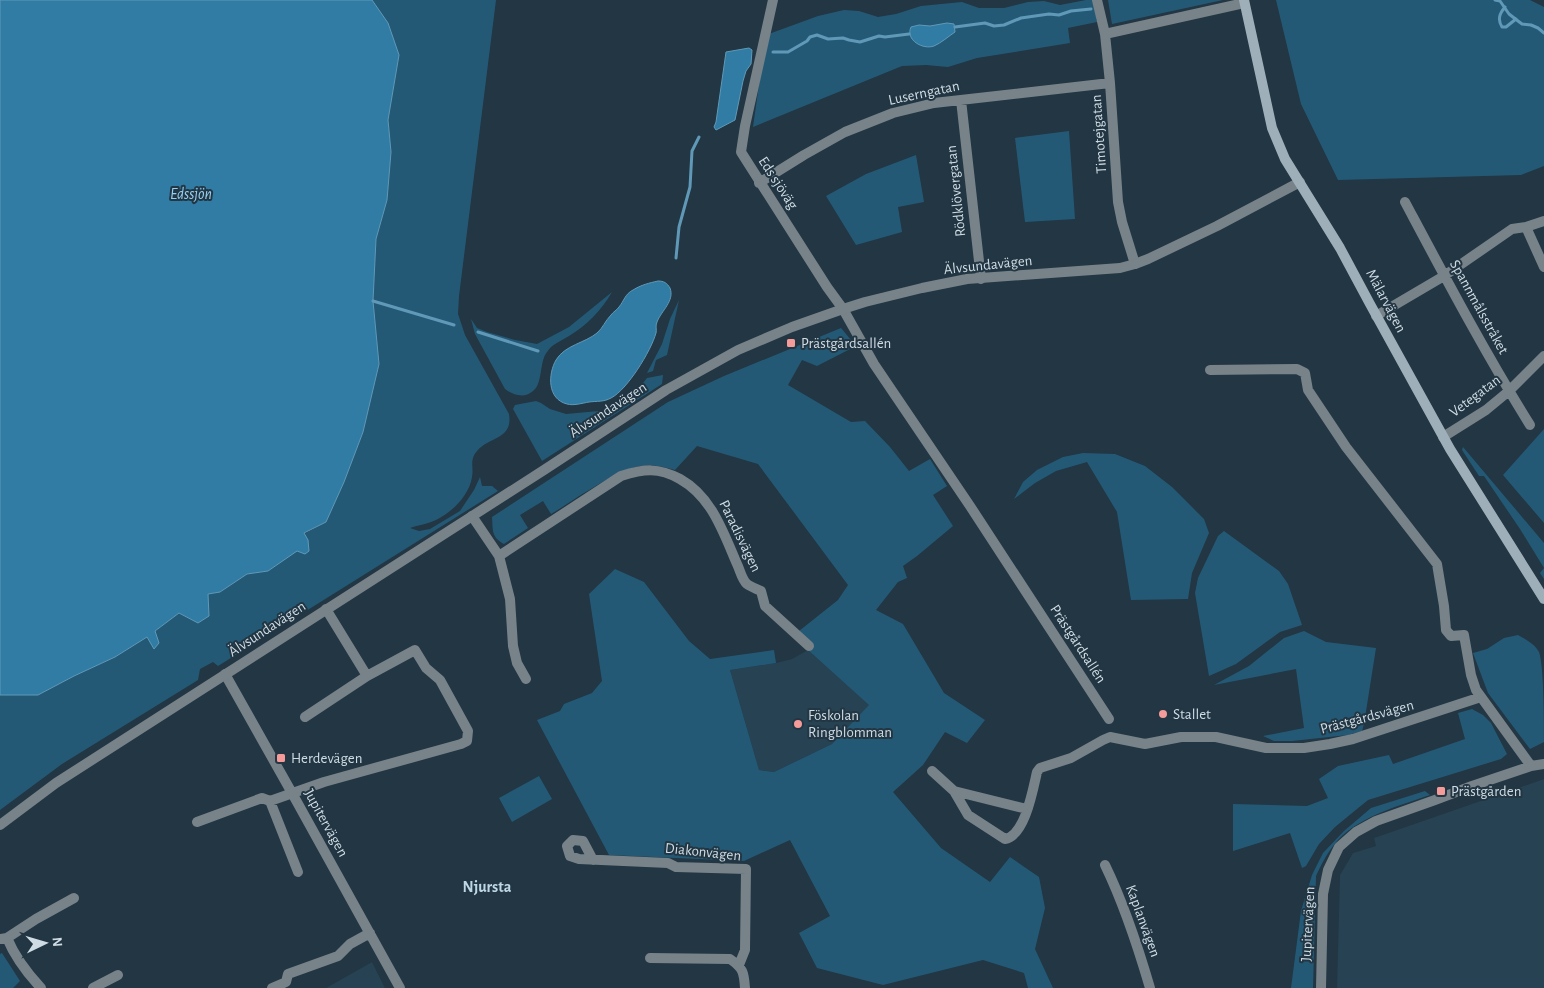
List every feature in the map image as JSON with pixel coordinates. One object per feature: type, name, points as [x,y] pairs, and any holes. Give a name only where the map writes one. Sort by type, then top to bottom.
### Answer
[{"type":"main road","name":"Mälarvägen","points":[[1244,1],[1272,128],[1285,158],[1340,248],[1443,437],[1544,599]]},
{"type":"street","name":"Eds sjöväg","points":[[773,0],[744,126],[741,152],[759,183],[843,309]]},
{"type":"street","name":"Timotejgatan","points":[[1097,0],[1105,34],[1110,82],[1118,202],[1135,264]]},
{"type":"street","points":[[1105,34],[1244,1]]},
{"type":"street","name":"Luserngatan","points":[[759,183],[845,132],[893,113],[934,103],[1110,82]]},
{"type":"street","name":"Rödklövergatan","points":[[961,100],[981,279]]},
{"type":"street","name":"Älvsundavägen","points":[[0,825],[56,783],[224,674],[682,380],[738,350],[843,309],[922,288],[967,279],[1120,268],[1135,264],[1217,226],[1300,182]]},
{"type":"street","name":"Spannmålsstråket","points":[[1404,202],[1444,276],[1530,425]]},
{"type":"street","points":[[1376,316],[1444,276],[1512,229],[1544,221]]},
{"type":"street","points":[[1526,227],[1544,267]]},
{"type":"street","name":"Prästgårdsallén","points":[[843,309],[874,364],[1109,719]]},
{"type":"street","name":"Vetegatan","points":[[1443,437],[1486,410],[1509,391],[1544,356]]},
{"type":"street","points":[[1210,370],[1297,369],[1306,373],[1308,390],[1346,447],[1437,564],[1446,630],[1451,636],[1464,635],[1471,675],[1481,697],[1531,766]]},
{"type":"street","name":"Paradisvägen","points":[[499,556],[621,476],[638,470],[654,470],[669,474],[688,484],[700,494],[713,510],[746,583],[761,591],[765,606],[809,646]]},
{"type":"street","points":[[472,516],[499,556],[510,599],[515,655],[517,663],[526,679]]},
{"type":"street","points":[[326,609],[368,676]]},
{"type":"street","points":[[197,822],[262,798],[270,801],[324,782],[467,741],[468,731],[440,680],[426,668],[415,650],[368,676],[305,717]]},
{"type":"street","name":"Jupitervägen","points":[[224,674],[400,988]]},
{"type":"street","name":"Prästgårdsvägen","points":[[932,771],[954,791],[968,815],[1005,839],[1013,836],[1025,817],[1037,772],[1040,768],[1071,758],[1110,737],[1145,744],[1181,737],[1216,737],[1266,748],[1304,748],[1353,739],[1481,697]]},
{"type":"street","name":"Jupitervägen","points":[[1321,988],[1323,894],[1328,870],[1339,847],[1356,832],[1376,820],[1531,766],[1544,764]]},
{"type":"street","name":"Prästgårdsvägen","points":[[954,791],[1027,808]]},
{"type":"street","points":[[270,801],[298,872]]},
{"type":"street","name":"Diakonvägen","points":[[593,860],[668,862],[676,867],[746,869],[745,950],[739,965]]},
{"type":"street","name":"Kaplanvägen","points":[[1105,865],[1150,988]]},
{"type":"street","points":[[41,988],[3,939],[74,898]]},
{"type":"street","points":[[272,988],[286,982],[288,974],[338,956],[350,944],[370,932]]},
{"type":"street","points":[[650,958],[730,959],[739,965],[744,974],[744,988]]},
{"type":"street","points":[[93,988],[118,975]]},
{"type":"shaded area","points":[[372,0],[496,0],[458,314],[465,335],[509,414],[508,429],[499,437],[482,446],[475,454],[472,461],[470,484],[459,503],[448,513],[436,520],[410,528],[419,531],[430,529],[460,511],[480,477],[482,486],[492,486],[498,491],[218,666],[213,662],[200,669],[198,680],[62,764],[0,810],[0,695],[38,695],[115,657],[147,637],[154,649],[155,631],[179,613],[198,623],[207,594],[220,592],[247,574],[268,571],[297,550],[304,534],[326,522],[363,432],[379,364],[373,301],[376,239],[387,200],[391,152],[388,120],[399,55]]},
{"type":"shaded area","points":[[1093,0],[1097,22],[1068,28],[1070,43],[977,58],[948,67],[926,65],[902,66],[753,127],[766,35],[818,16],[844,10],[859,11],[878,17],[896,14],[921,6],[962,2],[979,8],[1004,8],[1028,2],[1044,1],[1060,5]]},
{"type":"shaded area","points":[[1108,0],[1223,0],[1112,24]]},
{"type":"shaded area","points":[[1276,0],[1530,0],[1544,7],[1544,166],[1521,175],[1338,180],[1301,104]]},
{"type":"shaded area","points":[[1069,131],[1075,219],[1025,222],[1015,138]]},
{"type":"shaded area","points":[[916,155],[924,202],[898,207],[902,232],[856,245],[826,196],[866,174]]},
{"type":"shaded area","points":[[612,292],[588,322],[549,349],[543,361],[538,383],[533,391],[526,395],[519,395],[505,389],[475,334],[471,319],[477,328],[487,332],[537,344],[569,327]]},
{"type":"shaded area","points":[[679,300],[667,355],[656,360],[653,371],[647,373],[662,344],[670,319]]},
{"type":"shaded area","points":[[841,328],[856,346],[817,366],[802,360],[788,385],[851,422],[865,421],[890,447],[909,471],[930,459],[947,486],[933,495],[953,526],[903,566],[907,578],[898,582],[876,610],[903,624],[944,693],[985,720],[967,743],[945,732],[923,765],[893,792],[941,848],[990,882],[1010,857],[1039,877],[1045,908],[1035,949],[1053,988],[1028,988],[1024,973],[983,960],[883,985],[817,968],[799,933],[830,916],[790,840],[744,861],[609,855],[537,720],[560,711],[564,704],[592,693],[602,681],[589,594],[615,569],[644,582],[689,641],[710,659],[774,650],[776,663],[730,670],[759,770],[774,772],[832,744],[869,705],[808,650],[799,631],[838,600],[848,585],[758,464],[697,446],[675,470],[650,465],[631,468],[608,479],[551,514],[543,501],[520,515],[528,528],[504,544],[495,536],[492,526],[492,517],[668,402],[724,376]]},
{"type":"shaded area","points":[[663,375],[662,384],[542,461],[513,409],[515,405],[536,401],[550,409],[566,414],[610,410],[640,387],[647,378]]},
{"type":"shaded area","points":[[1544,429],[1544,523],[1503,475]]},
{"type":"shaded area","points":[[1463,447],[1544,543],[1544,568],[1484,476],[1479,476],[1462,450]]},
{"type":"shaded area","points":[[1083,453],[1115,454],[1145,466],[1172,487],[1204,519],[1209,533],[1192,573],[1188,599],[1131,600],[1117,512],[1087,462],[1056,471],[1035,483],[1014,499],[1023,482],[1037,470],[1063,457]]},
{"type":"shaded area","points":[[1224,531],[1279,571],[1288,584],[1302,625],[1280,632],[1236,664],[1209,676],[1195,593],[1198,578],[1218,536]]},
{"type":"shaded area","points":[[1544,568],[1544,579],[1540,573]]},
{"type":"shaded area","points":[[1304,631],[1326,642],[1376,648],[1362,731],[1348,735],[1292,741],[1274,741],[1263,736],[1304,728],[1296,669],[1214,685],[1249,666],[1284,638]]},
{"type":"shaded area","points":[[1518,635],[1537,649],[1541,659],[1544,742],[1530,749],[1488,693],[1473,653],[1487,649],[1504,638]]},
{"type":"shaded area","name":"Föskolan Ringblomman","points":[[808,650],[870,705],[832,744],[774,772],[759,770],[730,670],[792,659]]},
{"type":"shaded area","points":[[1472,709],[1483,715],[1491,723],[1507,754],[1501,759],[1368,800],[1335,827],[1319,844],[1306,866],[1302,868],[1290,833],[1233,851],[1233,804],[1307,806],[1328,798],[1319,779],[1338,766],[1389,755],[1393,764],[1465,739],[1458,713]]},
{"type":"shaded area","points":[[539,776],[552,799],[512,822],[499,798]]},
{"type":"shaded area","points":[[1544,779],[1544,988],[1337,988],[1340,875],[1353,853],[1376,846],[1374,838]]},
{"type":"shaded area","points":[[1425,791],[1430,795],[1365,820],[1353,827],[1334,845],[1316,876],[1313,988],[1291,988],[1301,911],[1312,875],[1323,853],[1344,831],[1371,808]]},
{"type":"shaded area","points":[[2,953],[20,981],[13,988],[0,988],[0,954]]},
{"type":"shaded area","points":[[372,962],[385,988],[326,988]]},
{"type":"water","name":"Edssjön","points":[[0,0],[372,0],[388,23],[399,55],[388,120],[391,152],[387,200],[376,239],[373,301],[379,364],[363,432],[326,522],[304,533],[308,540],[309,551],[305,554],[297,551],[268,571],[247,574],[220,592],[208,594],[209,616],[198,623],[179,613],[155,631],[159,643],[154,649],[147,637],[115,657],[38,695],[0,695]]},
{"type":"water","points":[[954,24],[955,32],[934,46],[925,47],[920,45],[911,36],[911,27]]},
{"type":"water","points":[[749,48],[752,50],[751,64],[746,71],[743,81],[735,120],[716,130],[714,127],[726,52]]},
{"type":"water","points":[[658,281],[664,282],[669,286],[671,297],[657,322],[656,333],[649,350],[631,379],[617,394],[606,400],[572,405],[560,401],[553,392],[551,379],[553,366],[560,355],[597,333],[630,292],[642,285]]},
{"type":"waterway","points":[[1495,0],[1500,1],[1509,14],[1522,24],[1531,25],[1544,33]]},
{"type":"waterway","points":[[1505,7],[1500,16],[1502,27],[1506,27],[1516,19]]},
{"type":"waterway","points":[[955,27],[985,23],[994,26],[1004,25],[1021,18],[1049,14],[1059,15],[1071,11],[1091,9]]},
{"type":"waterway","points":[[773,52],[788,52],[807,41],[810,37],[817,35],[828,39],[843,38],[860,42],[879,36],[909,34]]},
{"type":"waterway","points":[[676,258],[679,227],[690,187],[692,151],[699,137]]},
{"type":"waterway","points":[[373,301],[454,325]]},
{"type":"waterway","points":[[478,332],[538,351]]},
{"type":"place","name":"Prästgårdsallén","points":[[791,343]]},
{"type":"place","name":"Stallet","points":[[1163,714]]},
{"type":"place","name":"Föskolan Ringblomman","points":[[798,724]]},
{"type":"place","name":"Herdevägen","points":[[281,758]]},
{"type":"place","name":"Prästgården","points":[[1441,791]]},
{"type":"district","name":"Njursta","points":[[487,887]]}]
